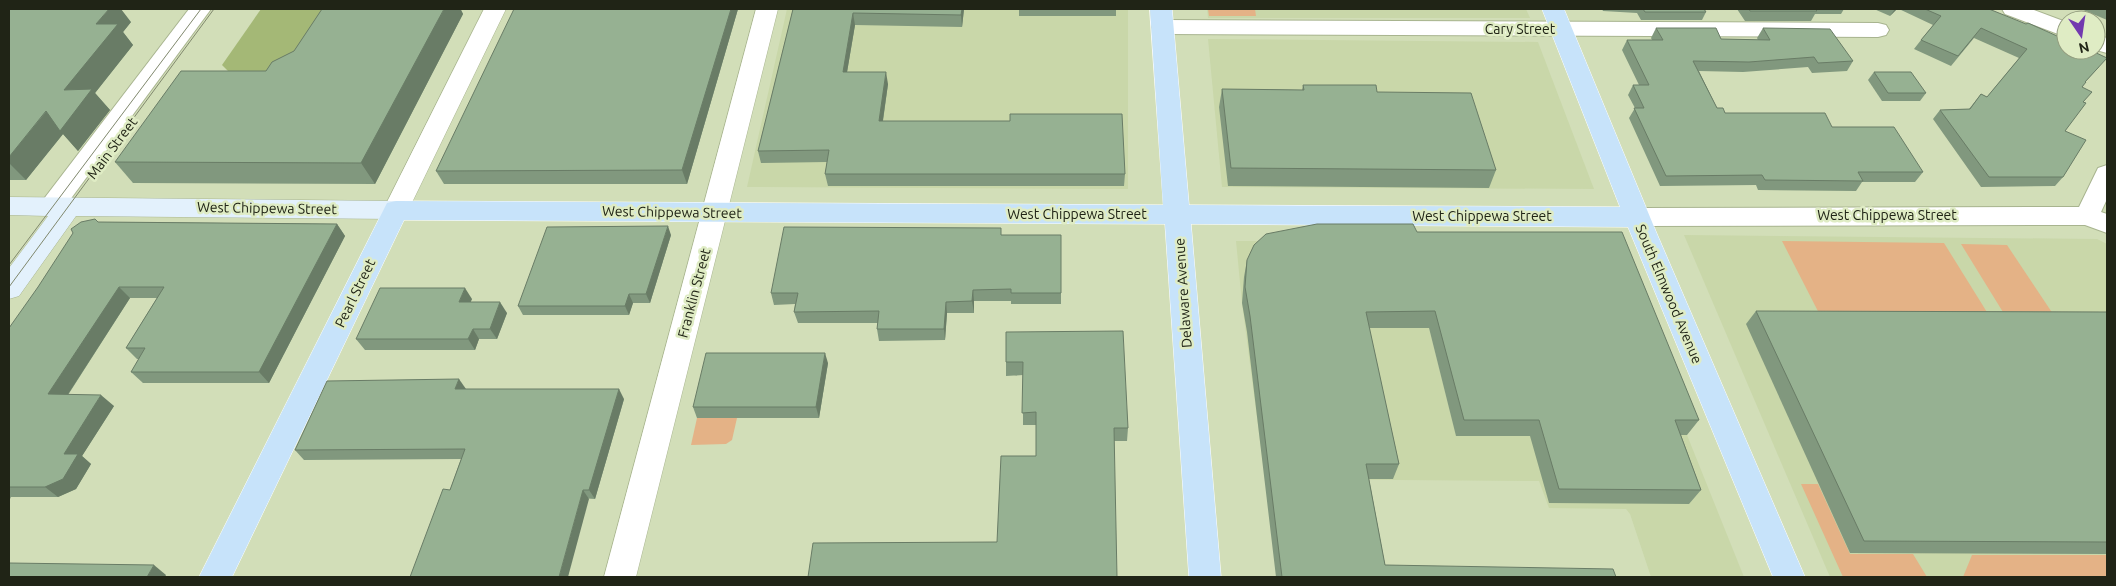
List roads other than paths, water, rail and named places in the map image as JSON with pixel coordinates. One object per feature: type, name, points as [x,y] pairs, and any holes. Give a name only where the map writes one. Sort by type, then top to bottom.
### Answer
[{"type":"main road","name":"Delaware Avenue","points":[[1162,18],[1205,577]]},
{"type":"main road","name":"South Elmwood Avenue","points":[[1557,19],[1637,217],[1789,577]]},
{"type":"main road","name":"West Chippewa Street","points":[[9,206],[1637,217]]},
{"type":"main road","name":"Main Street","points":[[9,264],[63,206]]},
{"type":"main road","name":"Main Street","points":[[9,288],[63,206]]},
{"type":"main road","name":"Pearl Street","points":[[215,577],[396,210]]},
{"type":"street","name":"Main Street","points":[[63,206],[200,9]]},
{"type":"street","name":"Main Street","points":[[63,206],[215,9]]},
{"type":"street","name":"Pearl Street","points":[[396,210],[495,9]]},
{"type":"street","name":"Franklin Street","points":[[620,577],[767,9]]},
{"type":"street","points":[[2012,9],[2056,26]]},
{"type":"street","name":"Cary Street","points":[[1162,18],[1557,19],[1878,30]]},
{"type":"street","points":[[2097,220],[2107,174]]},
{"type":"street","name":"West Chippewa Street","points":[[1637,217],[2097,220]]},
{"type":"tram line","points":[[9,265],[201,9]]},
{"type":"tram line","points":[[9,287],[214,9]]}]
